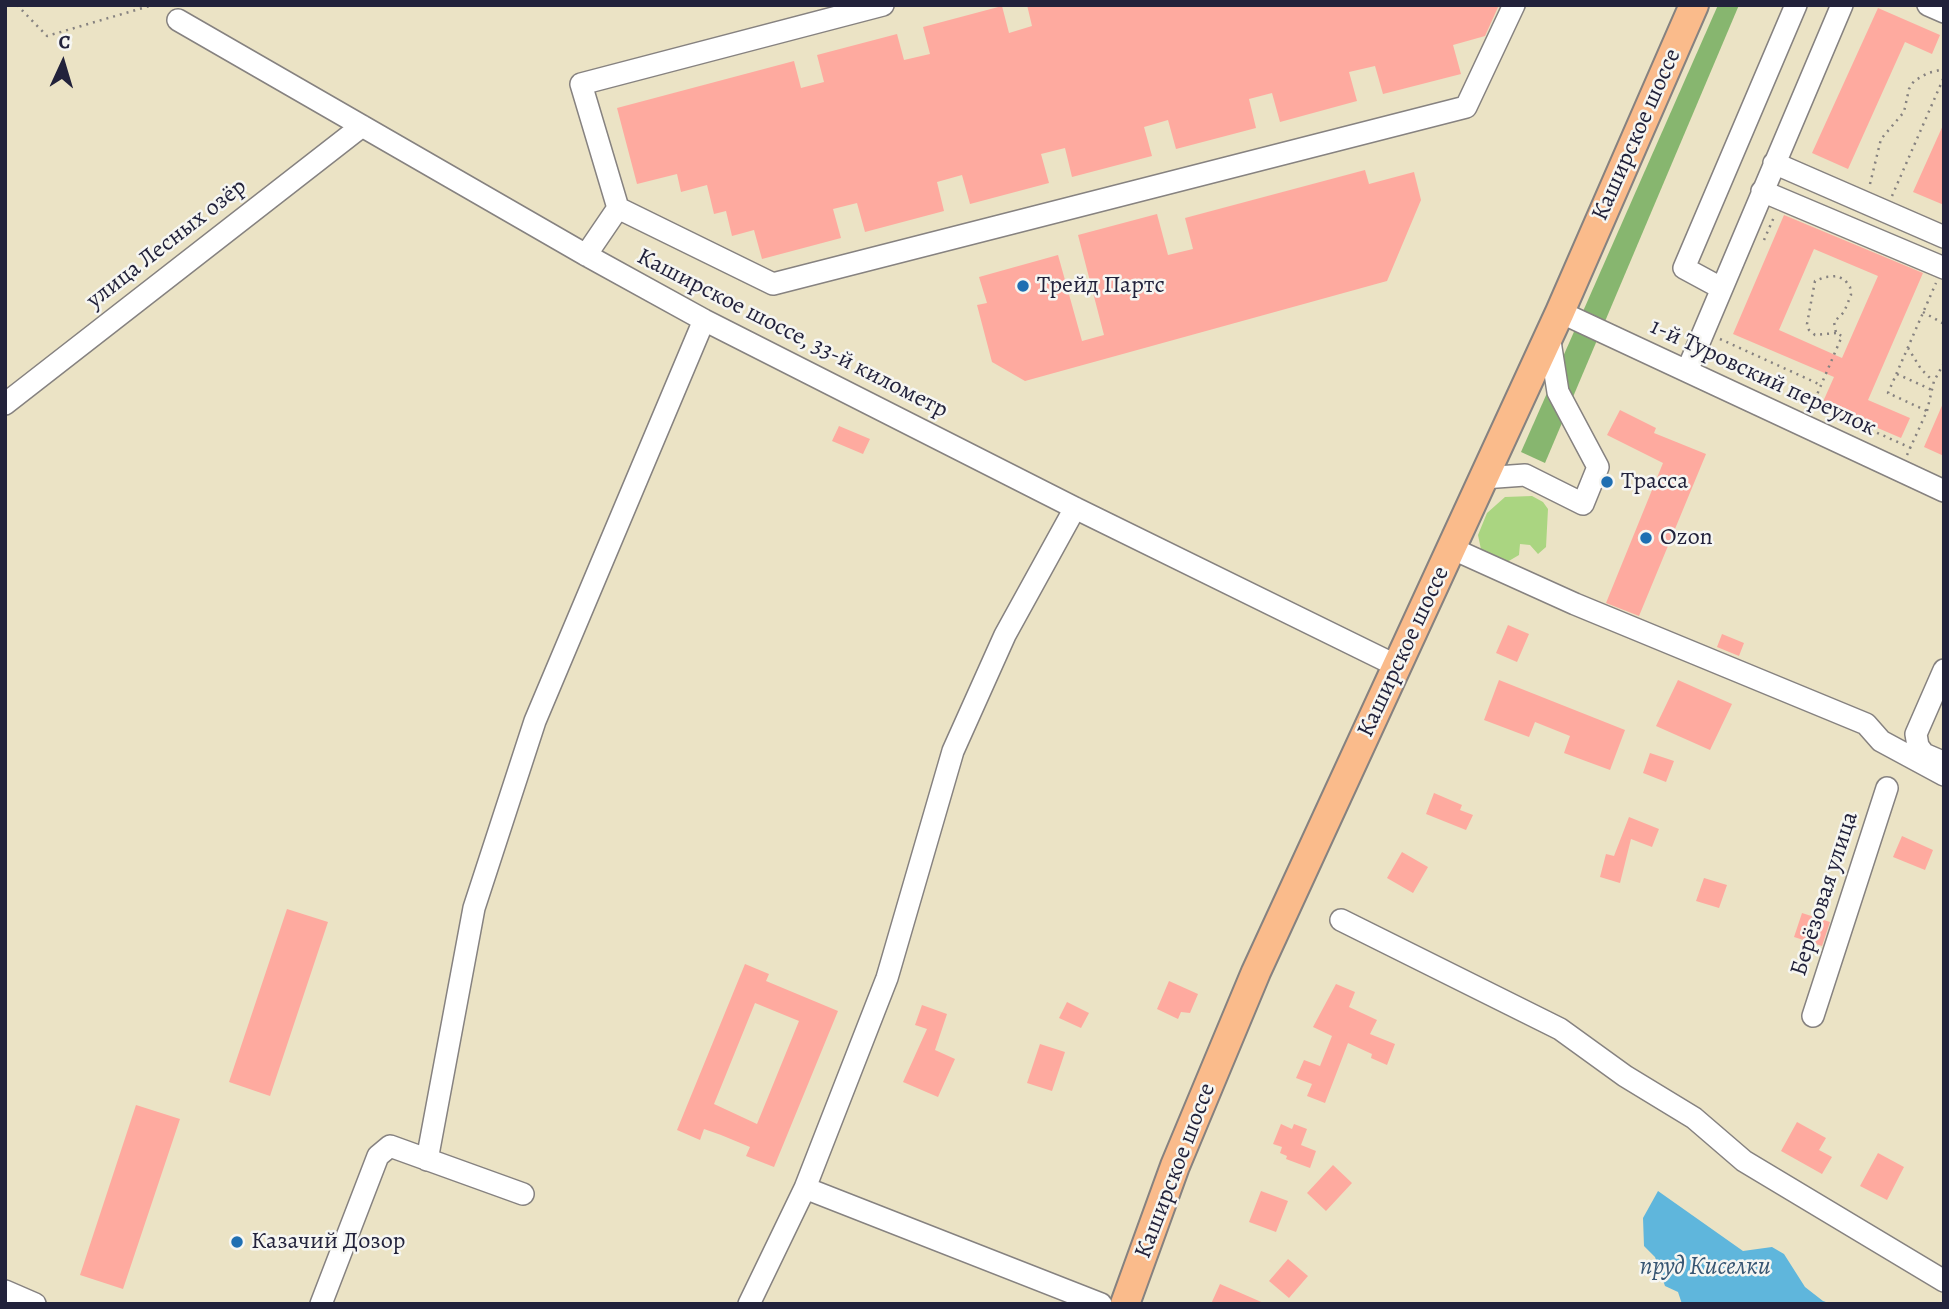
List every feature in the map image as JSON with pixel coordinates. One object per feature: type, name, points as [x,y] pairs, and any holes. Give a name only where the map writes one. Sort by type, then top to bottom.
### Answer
[{"type":"main road","name":"Каширское шоссе","points":[[1125,1304],[1175,1166],[1256,972],[1554,323],[1694,5]]},
{"type":"street","points":[[883,5],[581,84],[618,208],[773,284],[1466,107],[1514,5]]},
{"type":"street","points":[[1721,288],[1684,268],[1796,5]]},
{"type":"street","points":[[1687,371],[1842,5]]},
{"type":"street","points":[[1928,5],[1944,12]]},
{"type":"street","name":"Каширское шоссе, 33-й километр","points":[[178,20],[704,320],[1075,508],[1397,666]]},
{"type":"street","name":"улица Лесных озёр","points":[[5,404],[362,126]]},
{"type":"street","points":[[1774,163],[1944,237]]},
{"type":"street","points":[[1762,191],[1943,268]]},
{"type":"street","points":[[586,255],[618,208]]},
{"type":"street","points":[[428,1160],[478,895],[535,722],[704,320]]},
{"type":"street","points":[[1483,478],[1525,475],[1583,503],[1598,467],[1558,392],[1554,323]]},
{"type":"street","name":"1-й Туровский переулок","points":[[1554,323],[1687,371],[1944,491]]},
{"type":"street","points":[[749,1304],[805,1188],[887,978],[953,751],[1005,635],[1075,508]]},
{"type":"street","points":[[1451,548],[1575,604],[1866,724],[1881,741],[1944,775]]},
{"type":"street","points":[[1944,670],[1916,734],[1924,754],[1944,763]]},
{"type":"street","name":"Берёзовая улица","points":[[1813,1016],[1887,788]]},
{"type":"street","points":[[1341,920],[1560,1029],[1626,1076],[1694,1118],[1744,1161],[1944,1281]]},
{"type":"street","points":[[321,1304],[378,1156],[390,1146],[523,1194]]},
{"type":"street","points":[[805,1188],[1101,1304]]},
{"type":"street","points":[[5,1291],[35,1304]]},
{"type":"path","points":[[17,5],[47,36],[153,5]]},
{"type":"path","points":[[1862,201],[1868,189],[1881,139],[1904,112],[1909,89],[1914,81],[1928,73],[1944,69]]},
{"type":"path","points":[[1886,212],[1944,76]]},
{"type":"path","points":[[1761,246],[1782,200]]},
{"type":"path","points":[[1927,411],[1888,393],[1943,268]]},
{"type":"path","points":[[1836,333],[1835,322],[1850,301],[1850,287],[1837,276],[1825,277],[1815,281],[1807,324],[1815,335],[1836,333],[1842,336],[1813,404],[1911,448]]},
{"type":"path","points":[[1923,312],[1944,324]]},
{"type":"path","points":[[1725,329],[1720,340],[1821,385]]},
{"type":"path","points":[[1908,348],[1920,369],[1934,381]]},
{"type":"path","points":[[1900,471],[1927,411],[1934,381],[1944,363]]},
{"type":"path","points":[[1896,374],[1932,390]]},
{"type":"green space","points":[[1718,5],[1739,5],[1545,463],[1521,452]]},
{"type":"green space","points":[[1532,496],[1543,502],[1548,509],[1546,547],[1538,554],[1530,545],[1520,544],[1519,555],[1502,565],[1483,559],[1478,535],[1487,513],[1505,497]]},
{"type":"water","name":"пруд Киселки","points":[[1658,1191],[1743,1251],[1772,1247],[1784,1254],[1805,1287],[1823,1301],[1832,1304],[1682,1304],[1678,1292],[1665,1286],[1655,1257],[1644,1246],[1643,1218]]},
{"type":"building","points":[[1027,5],[1499,5],[1485,36],[1453,45],[1461,74],[1383,94],[1375,66],[1349,72],[1357,101],[1280,122],[1272,93],[1249,99],[1256,128],[1176,149],[1168,120],[1144,127],[1152,156],[1072,177],[1065,148],[1041,154],[1049,183],[970,204],[962,175],[937,182],[944,211],[865,232],[857,203],[833,209],[841,238],[762,259],[754,230],[732,236],[726,211],[714,214],[707,185],[681,192],[677,174],[637,184],[617,108],[794,61],[801,88],[824,82],[817,55],[897,34],[904,60],[930,54],[923,27],[1002,6],[1009,33],[1032,26]]},
{"type":"building","points":[[1878,8],[1940,35],[1932,54],[1905,42],[1848,169],[1812,153]]},
{"type":"building","points":[[1944,123],[1944,205],[1913,192]]},
{"type":"building","points":[[1365,170],[1369,184],[1414,172],[1421,200],[1387,281],[1025,381],[992,362],[977,305],[987,303],[979,277],[1058,255],[1082,341],[1104,335],[1078,235],[1157,214],[1168,255],[1193,249],[1185,218]]},
{"type":"building","points":[[1784,215],[1923,273],[1868,400],[1910,418],[1901,438],[1822,404],[1834,377],[1733,334]],"holes":[[[1814,249],[1878,276],[1842,358],[1779,330]]]},
{"type":"building","points":[[1944,401],[1944,456],[1924,447]]},
{"type":"building","points":[[1620,410],[1656,428],[1654,433],[1706,454],[1639,616],[1606,603],[1663,463],[1607,435]]},
{"type":"building","points":[[839,426],[870,439],[863,454],[832,441]]},
{"type":"building","points":[[1508,625],[1529,634],[1517,662],[1496,653]]},
{"type":"building","points":[[1722,634],[1744,643],[1739,656],[1717,647]]},
{"type":"building","points":[[1499,680],[1625,730],[1610,770],[1564,753],[1570,736],[1535,722],[1529,737],[1484,720]]},
{"type":"building","points":[[1678,680],[1732,704],[1710,750],[1656,726]]},
{"type":"building","points":[[1650,753],[1674,761],[1666,782],[1643,773]]},
{"type":"building","points":[[1434,793],[1462,805],[1460,810],[1473,815],[1466,830],[1426,814]]},
{"type":"building","points":[[1629,817],[1659,829],[1652,847],[1631,839],[1620,883],[1600,877],[1606,854],[1614,856]]},
{"type":"building","points":[[1902,836],[1933,850],[1925,870],[1893,857]]},
{"type":"building","points":[[1402,852],[1428,867],[1413,893],[1387,878]]},
{"type":"building","points":[[1704,878],[1727,885],[1719,908],[1696,901]]},
{"type":"building","points":[[287,909],[328,922],[270,1096],[229,1082]]},
{"type":"building","points":[[1802,913],[1830,922],[1822,946],[1794,937]]},
{"type":"building","points":[[745,964],[769,974],[766,981],[838,1011],[774,1167],[746,1156],[750,1147],[721,1135],[704,1129],[700,1140],[677,1130]],"holes":[[[755,1003],[799,1021],[757,1124],[714,1104]]]},
{"type":"building","points":[[1169,981],[1198,994],[1190,1013],[1181,1012],[1178,1019],[1157,1009]]},
{"type":"building","points":[[1336,984],[1355,992],[1349,1007],[1377,1020],[1370,1034],[1395,1044],[1387,1065],[1371,1058],[1372,1054],[1348,1043],[1325,1103],[1307,1096],[1312,1084],[1296,1078],[1304,1060],[1320,1066],[1332,1036],[1313,1027]]},
{"type":"building","points":[[1067,1002],[1089,1013],[1081,1028],[1059,1018]]},
{"type":"building","points":[[922,1005],[947,1014],[935,1050],[955,1059],[938,1097],[903,1082],[927,1029],[915,1025]]},
{"type":"building","points":[[1040,1044],[1065,1052],[1052,1091],[1027,1083]]},
{"type":"building","points":[[136,1105],[180,1119],[123,1289],[80,1275]]},
{"type":"building","points":[[1797,1122],[1826,1138],[1819,1150],[1832,1157],[1822,1174],[1781,1151]]},
{"type":"building","points":[[1281,1124],[1292,1129],[1294,1124],[1307,1129],[1301,1145],[1316,1151],[1310,1168],[1286,1159],[1287,1156],[1280,1153],[1282,1147],[1273,1144]]},
{"type":"building","points":[[1878,1153],[1904,1167],[1887,1200],[1860,1186]]},
{"type":"building","points":[[1333,1165],[1352,1183],[1326,1211],[1307,1193]]},
{"type":"building","points":[[1261,1191],[1288,1201],[1276,1232],[1249,1222]]},
{"type":"building","points":[[1288,1259],[1308,1276],[1289,1298],[1269,1281]]},
{"type":"building","points":[[1220,1284],[1266,1304],[1211,1304]]},
{"type":"place","name":"Трейд Партс","points":[[1023,286]]},
{"type":"place","name":"Трасса","points":[[1607,482]]},
{"type":"place","name":"Ozon","points":[[1646,538]]},
{"type":"place","name":"Казачий Дозор","points":[[237,1242]]}]
